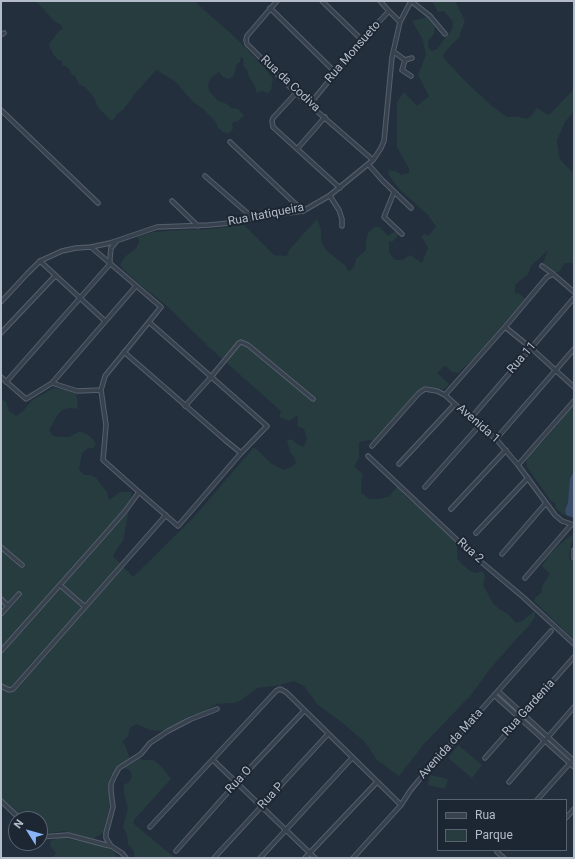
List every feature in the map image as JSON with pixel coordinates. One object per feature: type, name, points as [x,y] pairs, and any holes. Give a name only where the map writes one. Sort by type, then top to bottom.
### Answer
[{"type":"street","name":"Rua da Codiva","points":[[277,1],[247,36],[246,42],[296,93],[373,160]]},
{"type":"street","points":[[322,1],[362,40]]},
{"type":"street","name":"Rua Monsueto","points":[[310,104],[362,40],[389,11],[380,1]]},
{"type":"street","points":[[411,1],[430,16],[445,34]]},
{"type":"street","name":"Rua Itatiqueira","points":[[1,302],[40,262],[62,251],[91,247],[157,227],[198,226],[230,223],[253,218],[303,211],[330,196],[373,160],[384,141],[394,52],[400,22],[411,1]]},
{"type":"street","points":[[270,8],[335,72]]},
{"type":"street","points":[[389,11],[400,22]]},
{"type":"street","points":[[394,52],[405,60]]},
{"type":"street","points":[[405,60],[412,58]]},
{"type":"street","points":[[405,60],[402,70],[411,76]]},
{"type":"street","points":[[296,93],[273,118],[272,124],[340,188]]},
{"type":"street","points":[[1,110],[98,202]]},
{"type":"street","points":[[298,148],[325,117]]},
{"type":"street","points":[[230,142],[303,211]]},
{"type":"street","points":[[368,164],[411,208]]},
{"type":"street","points":[[205,176],[253,218]]},
{"type":"street","points":[[394,192],[384,217],[402,234]]},
{"type":"street","points":[[330,196],[339,210],[342,219],[342,226]]},
{"type":"street","points":[[172,201],[198,226]]},
{"type":"street","points":[[6,382],[110,264],[111,248],[113,244],[124,238]]},
{"type":"street","points":[[91,247],[161,307],[104,376],[101,390],[106,425],[103,460],[178,526],[241,453],[267,426],[149,322]]},
{"type":"street","points":[[40,262],[106,322]]},
{"type":"street","points":[[542,266],[574,292]]},
{"type":"street","points":[[445,395],[547,277],[553,274]]},
{"type":"street","points":[[1,333],[55,276]]},
{"type":"street","points":[[1,377],[26,399],[52,382],[136,286]]},
{"type":"street","name":"Rua 11","points":[[470,418],[574,298]]},
{"type":"street","points":[[505,327],[531,348],[574,387]]},
{"type":"street","points":[[185,406],[239,343],[244,342],[313,399]]},
{"type":"street","points":[[496,439],[574,349]]},
{"type":"street","points":[[124,352],[241,453]]},
{"type":"street","points":[[52,382],[77,391],[101,390]]},
{"type":"street","name":"Avenida 1","points":[[372,446],[419,393],[430,389],[445,395],[479,426],[496,439],[518,465],[558,519],[572,525]]},
{"type":"street","points":[[518,465],[574,400]]},
{"type":"street","points":[[399,464],[455,404]]},
{"type":"street","points":[[425,487],[479,426]]},
{"type":"street","points":[[451,509],[506,450]]},
{"type":"street","name":"Rua 2","points":[[368,456],[473,555],[523,597],[574,644]]},
{"type":"street","points":[[476,533],[528,478]]},
{"type":"street","points":[[1,651],[126,510],[139,492]]},
{"type":"street","points":[[502,554],[546,503]]},
{"type":"street","points":[[1,686],[9,690],[13,689],[166,515]]},
{"type":"street","points":[[525,578],[572,525]]},
{"type":"street","points":[[1,548],[22,565]]},
{"type":"street","points":[[574,550],[574,558]]},
{"type":"street","points":[[60,585],[85,607]]},
{"type":"street","points":[[1,614],[19,594]]},
{"type":"street","points":[[1,599],[8,606]]},
{"type":"street","name":"Avenida da Mata","points":[[352,858],[401,805],[419,780],[551,631]]},
{"type":"street","name":"Rua Gardenia","points":[[485,758],[574,657]]},
{"type":"street","points":[[150,827],[276,691],[280,689],[286,692],[401,805]]},
{"type":"street","points":[[498,692],[574,759],[538,799]]},
{"type":"street","points":[[494,696],[574,767]]},
{"type":"street","points":[[509,782],[574,707]]},
{"type":"street","points":[[126,858],[122,853],[107,842],[106,833],[113,807],[111,784],[119,768],[141,754],[150,743],[168,731],[191,719],[217,709]]},
{"type":"street","name":"Rua O","points":[[176,851],[237,782],[304,711]]},
{"type":"street","name":"Rua P","points":[[214,858],[328,734]]},
{"type":"street","points":[[260,858],[352,758]]},
{"type":"street","points":[[213,760],[315,858]]},
{"type":"street","points":[[305,858],[377,782]]},
{"type":"street","points":[[1,801],[12,811]]},
{"type":"street","points":[[567,817],[574,809]]},
{"type":"street","points":[[48,836],[68,835],[111,846]]},
{"type":"street","points":[[497,852],[504,858]]},
{"type":"green space","points":[[36,1],[194,1],[236,38],[265,68],[273,79],[271,90],[268,93],[261,91],[257,93],[247,70],[243,65],[244,59],[241,57],[240,62],[236,65],[233,76],[229,79],[223,77],[219,72],[211,78],[208,85],[209,91],[217,100],[227,104],[231,108],[238,109],[244,115],[237,122],[234,121],[232,124],[233,129],[229,134],[218,128],[216,122],[203,109],[192,101],[175,81],[156,70],[112,121],[97,106],[95,99],[86,88],[79,84],[69,69],[66,66],[63,66],[61,60],[58,60],[53,54],[49,45],[59,31],[63,29],[60,24],[55,22]]},
{"type":"green space","points":[[432,1],[455,1],[465,21],[459,37],[445,52],[443,57],[464,80],[492,106],[507,117],[527,119],[537,108],[548,115],[574,89],[574,111],[565,122],[557,140],[559,157],[574,173],[574,263],[565,263],[559,272],[553,272],[543,263],[548,250],[531,266],[528,274],[515,285],[515,293],[520,294],[525,299],[475,357],[458,373],[452,372],[446,366],[443,367],[437,373],[449,384],[447,387],[443,390],[426,386],[420,389],[373,441],[369,440],[359,442],[359,458],[354,466],[362,474],[361,493],[370,499],[380,499],[390,496],[397,486],[407,498],[418,506],[457,543],[457,558],[470,571],[477,573],[483,571],[485,577],[483,585],[493,603],[499,609],[508,614],[516,623],[522,621],[535,611],[535,617],[528,627],[490,669],[471,695],[424,744],[399,776],[377,760],[365,742],[317,704],[304,686],[294,681],[276,686],[257,688],[240,701],[234,703],[217,704],[203,712],[189,716],[176,725],[161,731],[150,730],[136,724],[130,728],[128,736],[122,742],[125,745],[130,759],[120,765],[110,778],[110,805],[103,833],[93,839],[64,831],[48,833],[48,811],[14,811],[1,799],[1,399],[6,402],[9,411],[16,416],[23,411],[32,400],[54,388],[66,390],[76,394],[78,401],[77,409],[64,409],[59,413],[49,430],[53,436],[61,437],[69,437],[80,431],[93,439],[96,445],[93,448],[88,448],[82,453],[79,469],[84,475],[91,475],[96,478],[107,492],[109,500],[120,492],[132,492],[123,541],[113,556],[133,577],[194,517],[254,447],[272,464],[284,470],[296,463],[290,452],[287,441],[291,439],[304,447],[307,438],[304,429],[297,426],[298,415],[289,421],[279,417],[281,411],[211,349],[167,306],[139,284],[123,269],[120,264],[126,256],[136,248],[139,242],[137,237],[153,232],[211,229],[244,225],[274,255],[287,256],[289,250],[317,219],[321,230],[321,241],[327,251],[345,265],[347,270],[350,271],[354,267],[356,259],[366,250],[368,233],[374,227],[380,227],[388,236],[392,233],[398,233],[398,236],[393,241],[389,242],[389,252],[395,260],[402,260],[410,255],[422,263],[428,248],[421,236],[425,234],[428,236],[436,227],[428,215],[400,190],[388,174],[389,170],[398,172],[401,175],[409,173],[409,169],[397,147],[397,102],[404,92],[417,106],[429,96],[418,75],[426,55],[423,40],[412,21],[428,17],[435,23],[434,34],[428,41],[428,47],[432,51],[437,49],[452,29],[453,22],[444,11],[438,12]]},
{"type":"green space","points":[[574,404],[574,471],[570,478],[568,502],[565,510],[566,515],[564,515],[556,509],[555,503],[551,501],[527,467],[526,461],[532,451],[545,440]]},
{"type":"green space","points":[[574,534],[569,555],[570,560],[574,562],[574,640],[534,601],[535,598],[542,592],[542,586],[550,574],[542,566],[549,555],[559,545]]},
{"type":"green space","points":[[458,745],[482,765],[472,778],[448,758]]},
{"type":"green space","points":[[140,758],[143,760],[154,760],[163,768],[171,779],[134,820],[133,823],[175,858],[134,858],[134,851],[128,844],[127,834],[123,827],[128,808],[124,793],[124,785],[129,782],[132,777],[130,770],[124,768],[126,765]]},
{"type":"green space","points":[[430,775],[448,779],[445,789],[428,785]]},
{"type":"green space","points":[[59,837],[100,845],[113,851],[118,858],[52,858],[56,853],[50,846],[51,841]]},
{"type":"water","points":[[574,471],[574,518],[566,515],[565,510],[568,502],[570,478]]}]
